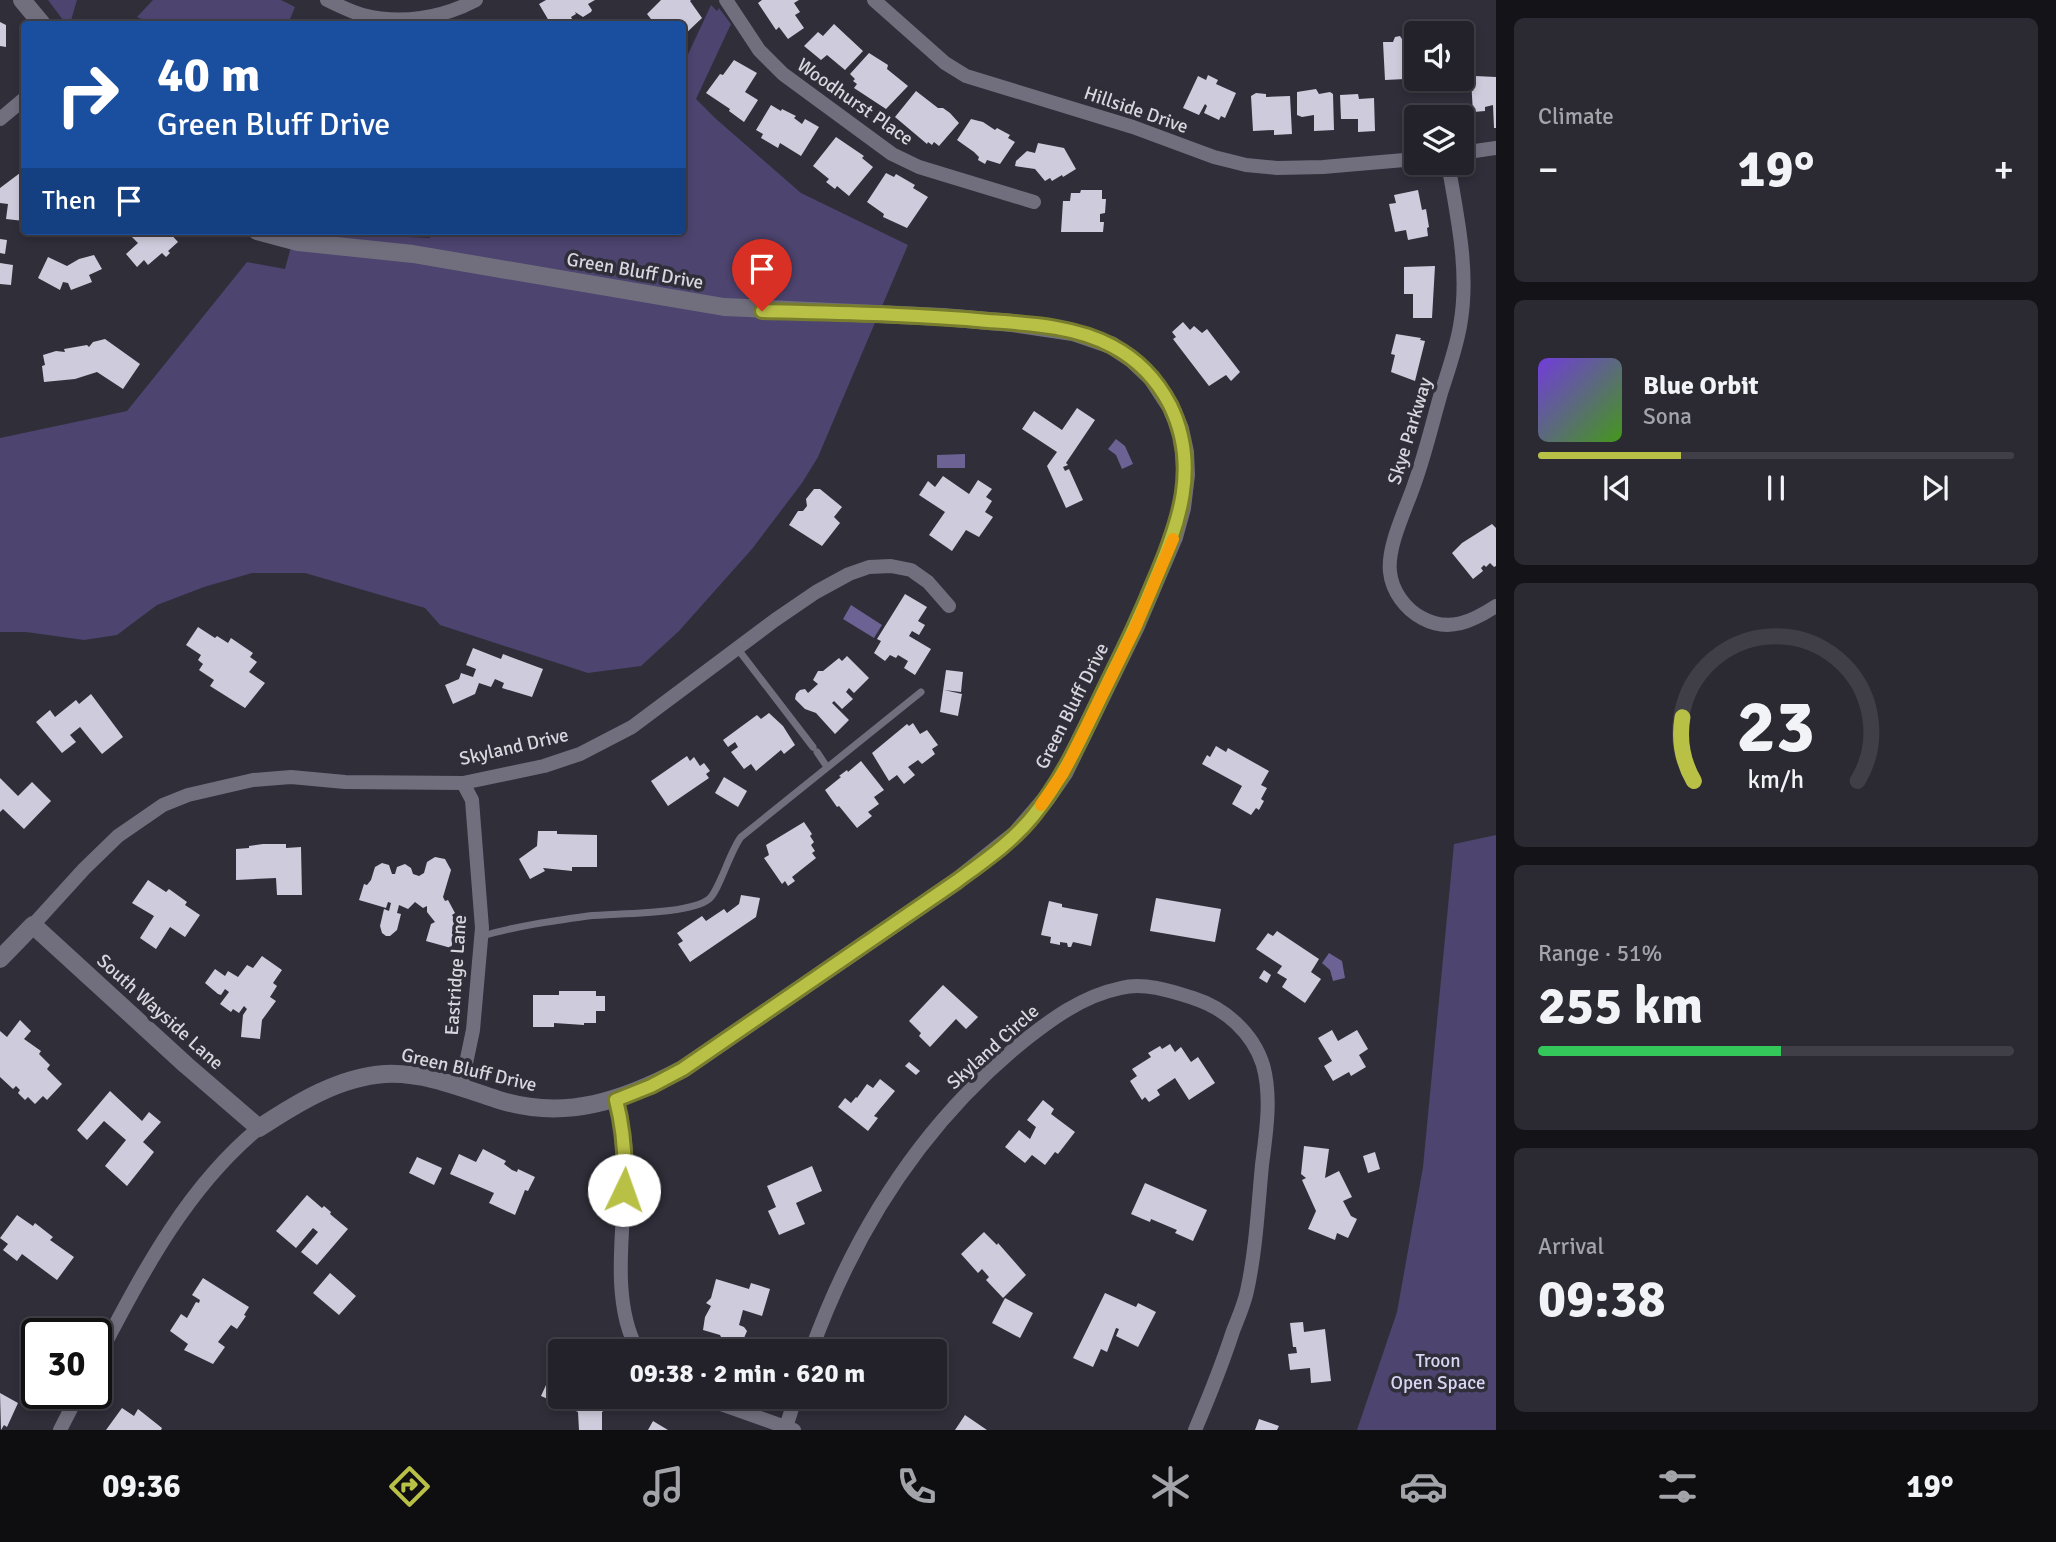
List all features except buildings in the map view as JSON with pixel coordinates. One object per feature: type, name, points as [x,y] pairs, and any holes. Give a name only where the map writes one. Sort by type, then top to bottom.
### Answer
[{"type":"street","points":[[22,0],[40,21]]},
{"type":"street","points":[[327,0],[362,15],[398,20],[426,18],[476,0]]},
{"type":"street","name":"Woodhurst Place","points":[[726,0],[760,50],[783,74],[892,154],[919,167],[1034,202]]},
{"type":"street","name":"Hillside Drive","points":[[874,0],[945,63],[966,76],[1133,127],[1214,157],[1245,165],[1299,168],[1404,160]]},
{"type":"street","points":[[0,118],[21,101]]},
{"type":"street","points":[[1474,151],[1496,148]]},
{"type":"street","name":"Skye Parkway","points":[[1450,175],[1464,266],[1461,325],[1393,548],[1390,572],[1394,588],[1403,603],[1427,621],[1444,625],[1461,624],[1478,618],[1496,606]]},
{"type":"street","name":"Green Bluff Drive","points":[[112,1330],[139,1279],[186,1204],[246,1139],[289,1109],[324,1091],[376,1075],[415,1076],[533,1108],[589,1106],[616,1100],[683,1069],[998,851],[1031,818],[1063,773],[1136,626],[1174,537],[1182,508],[1186,475],[1185,452],[1177,419],[1165,395],[1142,368],[1111,345],[1073,332],[943,317],[724,307],[413,254],[298,242],[272,235]]},
{"type":"street","name":"Skyland Drive","points":[[0,959],[118,836],[163,805],[188,795],[253,780],[291,778],[345,782],[463,783],[544,766],[602,744],[632,727],[816,592],[849,574],[869,567],[891,566],[911,570],[928,582],[948,606]]},
{"type":"street","name":"Eastridge Lane","points":[[461,1087],[473,1030],[482,937],[472,800],[463,783]]},
{"type":"street","name":"South Wayside Lane","points":[[33,925],[259,1128]]},
{"type":"street","name":"Skyland Circle","points":[[816,1339],[838,1283],[871,1219],[896,1179],[949,1114],[1010,1053],[1044,1024],[1068,1009],[1108,991],[1145,986],[1198,999],[1237,1023],[1254,1045],[1267,1081],[1263,1154],[1247,1293],[1195,1430]]},
{"type":"street","points":[[616,1100],[624,1128],[626,1159],[623,1294],[625,1318],[632,1339]]},
{"type":"street","points":[[60,1430],[71,1409]]},
{"type":"street","points":[[734,1409],[789,1429],[793,1409]]},
{"type":"lane","points":[[737,648],[827,767]]},
{"type":"lane","points":[[482,937],[516,926],[694,907],[712,898],[741,837],[921,692]]},
{"type":"green space","points":[[48,0],[77,0],[71,21],[64,21]]},
{"type":"green space","points":[[153,0],[281,0],[295,7],[289,21],[147,21],[137,17]]},
{"type":"green space","points":[[711,5],[717,11],[719,8],[731,24],[696,99],[801,193],[908,245],[818,457],[802,483],[752,549],[679,631],[641,666],[588,673],[440,625],[425,608],[305,573],[252,573],[204,587],[157,605],[117,635],[84,640],[26,632],[0,632],[0,438],[127,411],[247,262],[285,269],[294,235],[430,238],[430,235],[686,235],[686,59]]},
{"type":"green space","name":"Troon Open Space","points":[[1496,835],[1496,1430],[1357,1430],[1397,1312],[1423,1167],[1454,844]]},
{"type":"shaded area","points":[[1116,439],[1125,446],[1133,464],[1122,469],[1116,455],[1108,449]]},
{"type":"shaded area","points":[[965,454],[965,468],[937,468],[937,455]]},
{"type":"shaded area","points":[[851,605],[882,625],[874,638],[843,619]]},
{"type":"shaded area","points":[[1329,953],[1342,961],[1345,978],[1333,981],[1330,970],[1322,963]]},
{"type":"slow traffic","points":[[1041,805],[1073,754],[1136,626],[1173,539]]},
{"type":"route","points":[[624,1190],[624,1128],[616,1100],[683,1069],[957,881],[998,851],[1031,818],[1063,773],[1136,626],[1174,537],[1185,491],[1185,452],[1177,419],[1165,395],[1132,359],[1096,338],[1012,323],[943,317],[762,311]]}]
